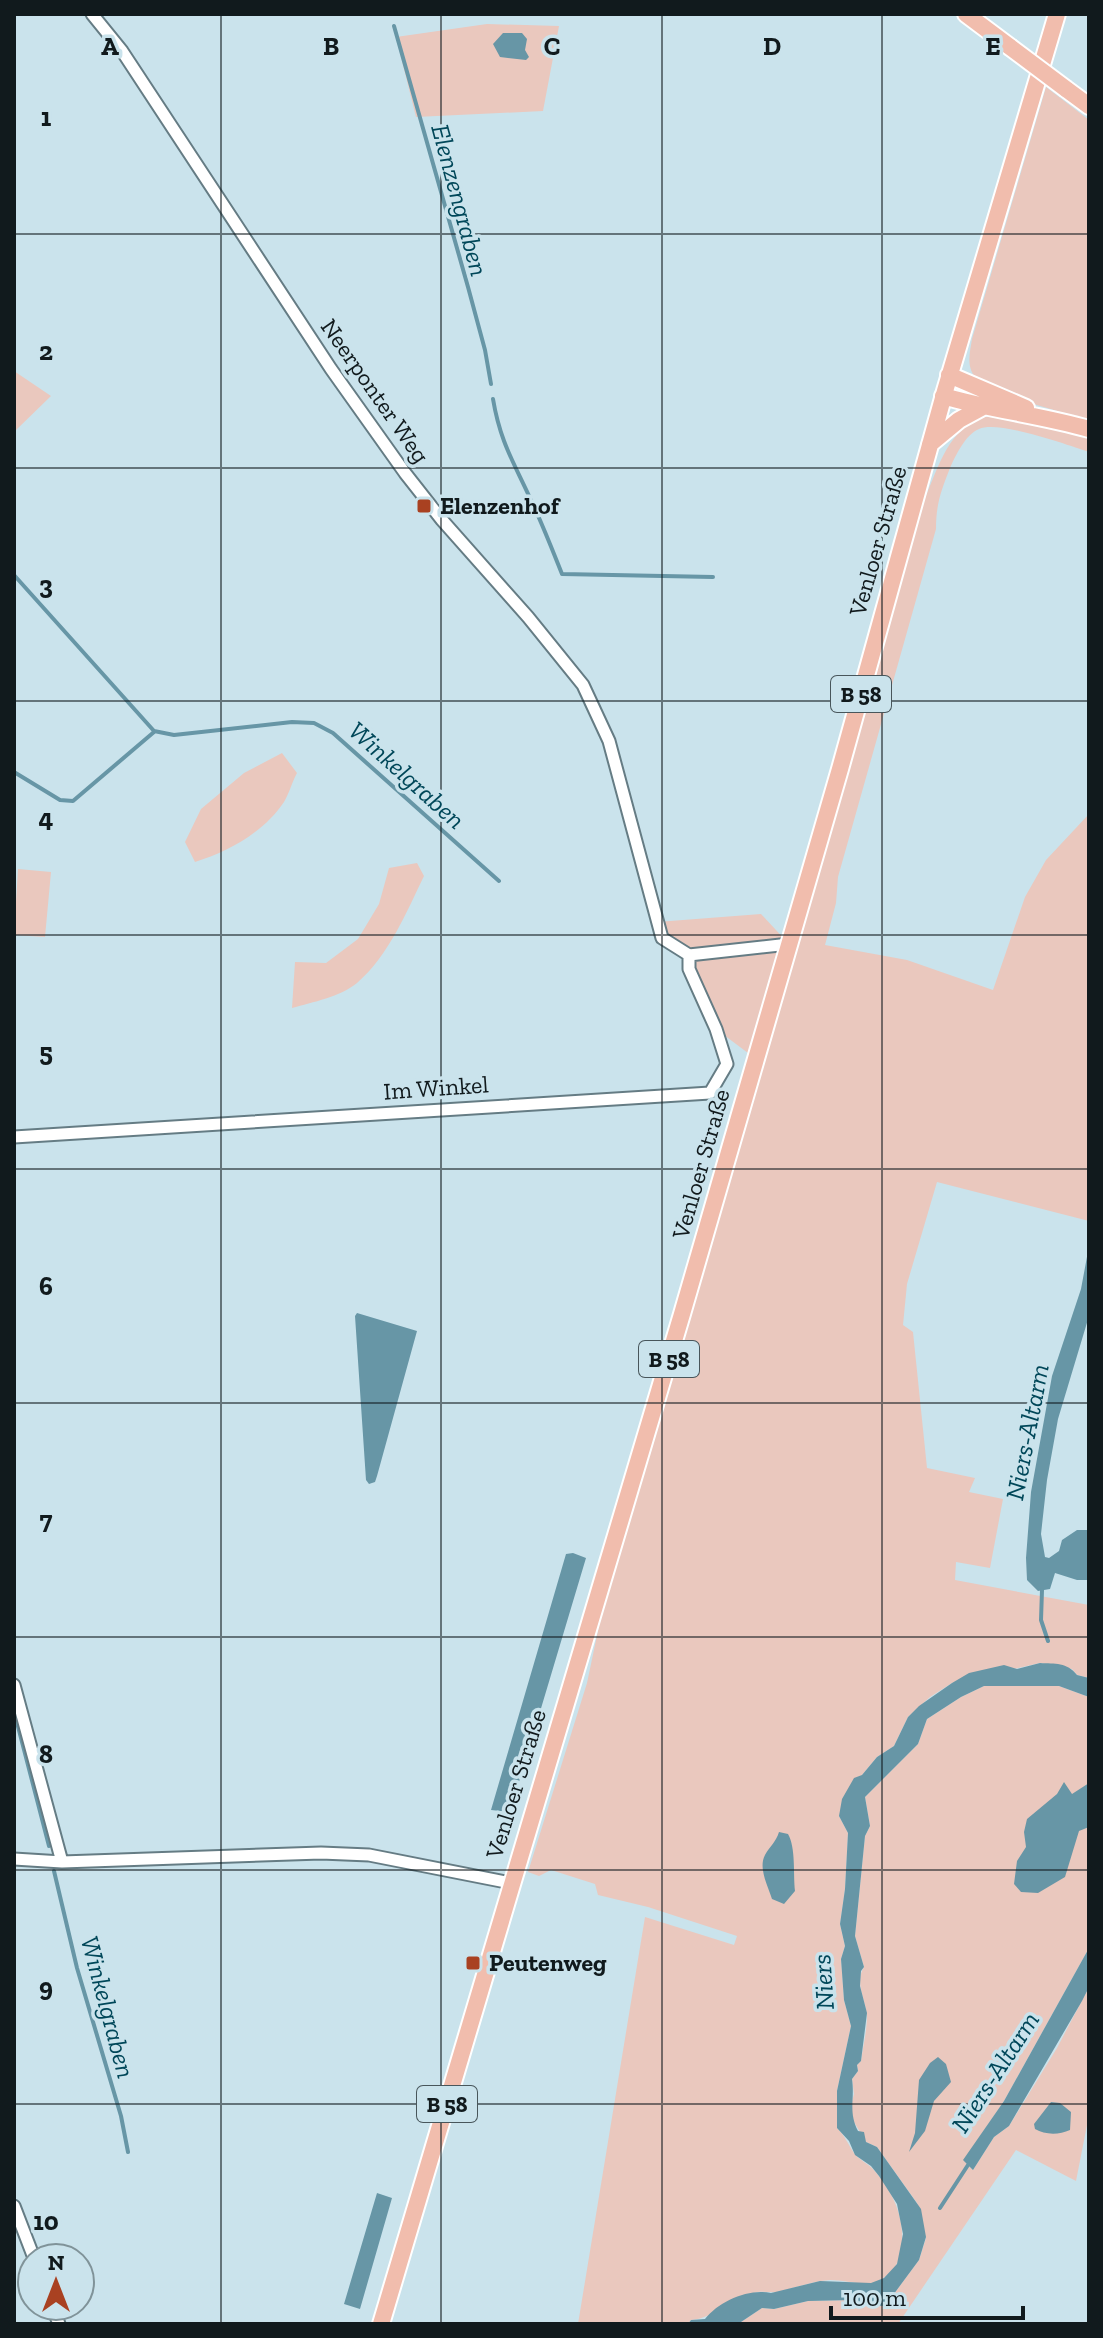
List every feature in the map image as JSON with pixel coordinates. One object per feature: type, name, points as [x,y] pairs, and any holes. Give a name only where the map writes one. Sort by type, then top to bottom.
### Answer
[{"type":"main road","points":[[966,14],[1089,106]]},
{"type":"main road","name":"Venloer Straße","points":[[381,2324],[612,1552],[789,944],[949,375],[1057,14]]},
{"type":"main road","points":[[949,375],[1042,416]]},
{"type":"main road","points":[[943,396],[1089,429]]},
{"type":"main road","points":[[930,444],[959,420],[983,407]]},
{"type":"street","name":"Neerponter Weg","points":[[92,14],[122,51],[331,369],[405,473],[583,685],[609,741],[662,938],[689,955]]},
{"type":"street","points":[[689,955],[789,944]]},
{"type":"street","name":"Im Winkel","points":[[14,1137],[710,1093],[727,1064],[716,1029],[689,969],[689,955]]},
{"type":"street","points":[[14,1685],[62,1862]]},
{"type":"street","points":[[14,1859],[62,1862],[321,1853],[369,1855],[511,1883]]},
{"type":"street","points":[[14,2206],[28,2242]]},
{"type":"shaded area","points":[[487,24],[559,26],[543,111],[416,117],[396,37]]},
{"type":"shaded area","points":[[1046,87],[1089,120],[1089,420],[995,390],[975,377],[970,364],[972,339]]},
{"type":"shaded area","points":[[14,371],[51,396],[14,432]]},
{"type":"shaded area","points":[[984,417],[1001,417],[1089,437],[1089,452],[1033,434],[989,427],[974,432],[958,452],[940,498],[936,529],[838,877],[836,903],[825,945],[907,960],[993,990],[1025,897],[1046,860],[1089,814],[1089,1221],[937,1182],[907,1284],[903,1325],[913,1332],[927,1468],[975,1478],[969,1492],[1003,1499],[990,1568],[956,1562],[955,1580],[1089,1605],[1089,1678],[1077,1675],[1072,1669],[1040,1663],[952,1683],[908,1717],[894,1746],[877,1757],[862,1775],[839,1816],[848,1833],[840,1924],[845,1946],[841,1959],[844,2000],[851,2026],[837,2091],[837,2128],[856,2155],[881,2178],[894,2199],[901,2222],[902,2247],[892,2270],[873,2283],[830,2280],[779,2292],[758,2292],[688,2324],[578,2324],[645,1917],[734,1945],[737,1936],[648,1907],[598,1895],[595,1884],[551,1870],[539,1876],[528,1872],[587,1683],[620,1526],[916,496],[925,498],[953,439]]},
{"type":"shaded area","points":[[282,753],[297,773],[276,813],[244,840],[195,862],[185,842],[201,809],[244,773]]},
{"type":"shaded area","points":[[417,863],[424,876],[396,933],[368,972],[343,992],[292,1008],[295,962],[326,963],[358,939],[379,904],[389,868]]},
{"type":"shaded area","points":[[18,869],[51,872],[45,937],[14,935]]},
{"type":"shaded area","points":[[761,914],[789,944],[756,1059],[716,1029],[689,955],[662,938],[657,922]]},
{"type":"shaded area","points":[[984,1686],[1059,1686],[1089,1697],[1089,1948],[1004,2101],[964,2160],[973,2170],[994,2137],[1009,2126],[1057,2048],[1089,1987],[1089,2115],[1076,2181],[1016,2150],[898,2324],[738,2324],[762,2308],[774,2309],[808,2301],[854,2300],[866,2305],[885,2306],[919,2260],[926,2238],[917,2203],[877,2147],[866,2142],[850,2109],[854,2094],[852,2079],[861,2061],[867,2021],[860,1985],[864,1967],[855,1936],[865,1836],[870,1826],[865,1797],[918,1744],[927,1719]]},
{"type":"water","points":[[503,33],[522,33],[527,39],[525,50],[529,57],[526,60],[500,57],[493,44]]},
{"type":"water","points":[[1089,1246],[1089,1316],[1058,1419],[1041,1534],[1045,1557],[1049,1558],[1059,1551],[1062,1540],[1077,1530],[1089,1530],[1089,1580],[1077,1580],[1055,1573],[1050,1589],[1038,1591],[1027,1580],[1031,1492],[1052,1376],[1081,1289]]},
{"type":"water","points":[[357,1313],[417,1331],[377,1476],[375,1482],[369,1484],[366,1480]]},
{"type":"water","points":[[566,1554],[586,1558],[510,1812],[491,1810]]},
{"type":"water","points":[[1040,1663],[1065,1666],[1077,1675],[1089,1678],[1089,1697],[1059,1686],[984,1686],[927,1719],[918,1744],[865,1797],[870,1826],[865,1836],[855,1936],[864,1967],[860,1986],[867,2013],[861,2061],[852,2079],[852,2111],[858,2131],[864,2132],[866,2142],[877,2147],[921,2209],[926,2237],[919,2260],[885,2306],[866,2305],[854,2300],[808,2301],[774,2309],[762,2308],[738,2324],[688,2324],[691,2320],[705,2319],[718,2307],[744,2294],[771,2293],[820,2281],[871,2283],[884,2278],[897,2264],[903,2234],[897,2204],[879,2176],[855,2155],[849,2141],[837,2128],[837,2091],[851,2026],[844,2000],[841,1959],[845,1946],[840,1924],[848,1833],[839,1816],[842,1799],[854,1778],[862,1775],[877,1757],[894,1746],[908,1717],[952,1683],[969,1673],[1004,1665],[1017,1669]]},
{"type":"water","points":[[1064,1782],[1072,1794],[1089,1783],[1089,1827],[1079,1831],[1065,1877],[1038,1893],[1021,1892],[1014,1884],[1017,1861],[1026,1847],[1024,1832],[1027,1819],[1057,1794]]},
{"type":"water","points":[[779,1832],[788,1834],[794,1861],[795,1891],[784,1904],[772,1899],[763,1866],[765,1855]]},
{"type":"water","points":[[1089,1948],[1089,1987],[1082,2001],[1009,2126],[994,2137],[973,2170],[963,2160],[1004,2101]]},
{"type":"water","points":[[938,2057],[946,2064],[951,2082],[934,2101],[925,2131],[909,2152],[915,2133],[919,2080]]},
{"type":"water","points":[[1051,2102],[1060,2103],[1071,2112],[1070,2130],[1052,2134],[1035,2129],[1034,2124]]},
{"type":"water","points":[[377,2193],[392,2198],[360,2309],[344,2304]]},
{"type":"waterway","name":"Elenzengraben","points":[[394,26],[468,287],[491,384]]},
{"type":"waterway","name":"Elenzengraben","points":[[493,399],[508,450],[562,574],[713,577]]},
{"type":"waterway","name":"Winkelgraben","points":[[14,575],[154,731],[174,735],[292,722],[314,723],[333,733],[499,881]]},
{"type":"waterway","points":[[14,772],[60,800],[73,801],[154,732]]},
{"type":"waterway","points":[[1042,1590],[1041,1620],[1048,1641]]},
{"type":"waterway","name":"Winkelgraben","points":[[14,1711],[49,1846]]},
{"type":"waterway","name":"Winkelgraben","points":[[54,1871],[77,1968],[121,2116],[128,2152]]},
{"type":"waterway","points":[[940,2208],[968,2165]]},
{"type":"place","name":"Elenzenhof","points":[[424,506]]},
{"type":"place","name":"Peutenweg","points":[[473,1963]]},
{"type":"water label","name":"Niers-Altarm","points":[[1027,1432]]},
{"type":"water label","name":"Niers","points":[[823,1982]]},
{"type":"water label","name":"Niers-Altarm","points":[[995,2072]]}]
